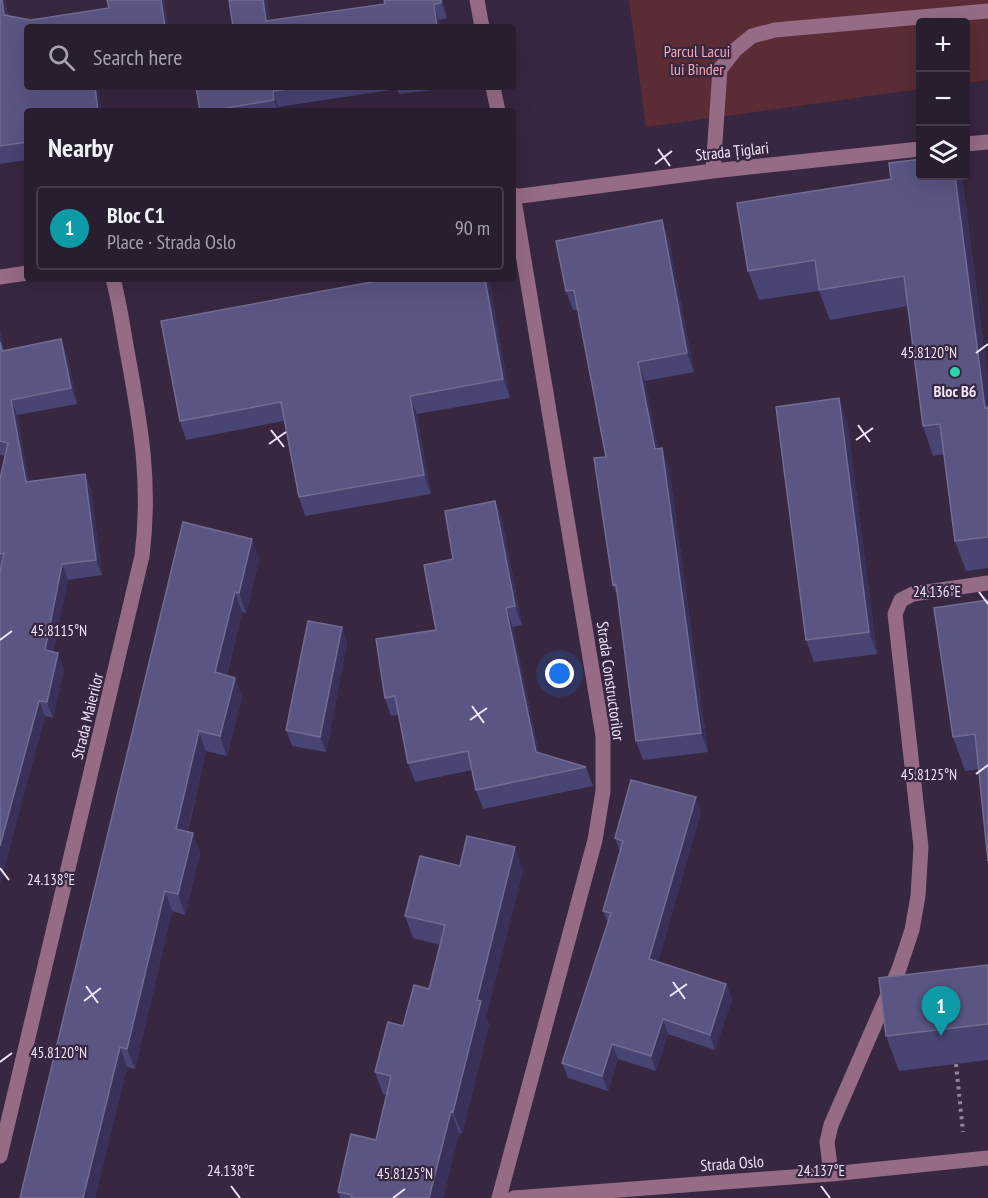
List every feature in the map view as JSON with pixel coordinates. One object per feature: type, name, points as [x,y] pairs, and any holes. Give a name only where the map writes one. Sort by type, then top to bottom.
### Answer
[{"type":"street","points":[[477,0],[481,24]]},
{"type":"street","points":[[713,171],[720,69],[735,50],[752,36],[775,30],[988,11]]},
{"type":"street","points":[[494,90],[497,108]]},
{"type":"street","points":[[970,144],[988,142]]},
{"type":"street","name":"Strada Țiglari","points":[[516,196],[713,171],[916,150]]},
{"type":"street","name":"Strada Constructorilor","points":[[499,1198],[596,840],[603,791],[603,736],[516,214]]},
{"type":"street","points":[[0,277],[24,273]]},
{"type":"street","name":"Strada Maierilor","points":[[0,1156],[142,556],[147,515],[146,471],[139,417],[114,282]]},
{"type":"street","points":[[831,1174],[827,1142],[831,1125],[899,969],[912,930],[918,896],[921,847],[895,614],[900,600],[912,594],[988,583]]},
{"type":"street","name":"Strada Oslo","points":[[514,1198],[831,1174],[988,1158]]},
{"type":"path","points":[[956,1064],[966,1160]]},
{"type":"green space","name":"Parcul Lacui lui Binder","points":[[629,0],[988,0],[988,80],[970,82],[970,18],[916,18],[916,90],[646,127]]},
{"type":"building","points":[[0,0],[2,0],[4,15],[31,20],[109,8],[107,0],[161,0],[165,24],[24,24],[24,90],[95,90],[98,108],[24,108],[24,142],[0,146]]},
{"type":"building","points":[[229,0],[263,0],[266,21],[385,4],[384,0],[441,0],[441,3],[434,4],[437,24],[233,24]]},
{"type":"building","points":[[196,90],[280,90],[273,91],[274,100],[227,108],[200,108]]},
{"type":"building","points":[[916,160],[916,180],[956,180],[985,408],[988,407],[988,537],[955,541],[940,424],[923,426],[904,276],[819,290],[815,260],[748,271],[737,203],[891,179],[889,163]]},
{"type":"building","points":[[662,220],[687,353],[638,362],[655,449],[662,448],[701,733],[636,741],[616,584],[613,585],[594,458],[606,457],[574,290],[566,291],[556,241]]},
{"type":"building","points":[[372,282],[486,282],[503,379],[410,396],[424,475],[299,497],[281,402],[180,421],[161,321]]},
{"type":"building","points":[[61,339],[71,388],[11,400],[26,482],[85,474],[96,560],[62,564],[45,650],[58,653],[47,702],[39,701],[0,846],[0,572],[4,553],[0,554],[0,479],[8,443],[0,441],[0,342],[2,351]]},
{"type":"building","points":[[839,398],[869,632],[806,640],[776,407]]},
{"type":"building","points":[[495,501],[515,606],[506,608],[536,752],[586,767],[476,790],[468,751],[408,763],[395,696],[385,698],[376,639],[436,630],[424,565],[453,559],[445,511]]},
{"type":"building","points":[[183,522],[252,539],[239,593],[235,592],[215,672],[235,678],[220,736],[199,731],[176,829],[193,833],[178,894],[165,891],[127,1049],[120,1047],[83,1198],[20,1198]]},
{"type":"building","points":[[988,600],[988,861],[975,734],[953,737],[934,608]]},
{"type":"building","points":[[308,621],[342,627],[320,737],[286,730]]},
{"type":"building","points":[[631,780],[696,797],[649,959],[726,984],[710,1035],[663,1019],[651,1056],[612,1044],[602,1076],[562,1063],[611,913],[603,911],[623,841],[615,838]]},
{"type":"building","points":[[467,836],[515,847],[477,1000],[481,1001],[429,1198],[351,1198],[352,1195],[338,1192],[351,1134],[376,1140],[391,1076],[375,1072],[388,1022],[403,1026],[414,985],[429,989],[445,925],[405,916],[420,856],[460,866]]},
{"type":"building","points":[[988,965],[988,1024],[886,1036],[879,978]]},
{"type":"place","name":"Bloc B6","points":[[955,372]]},
{"type":"place","name":"Bloc C1","points":[[941,1036]]}]
